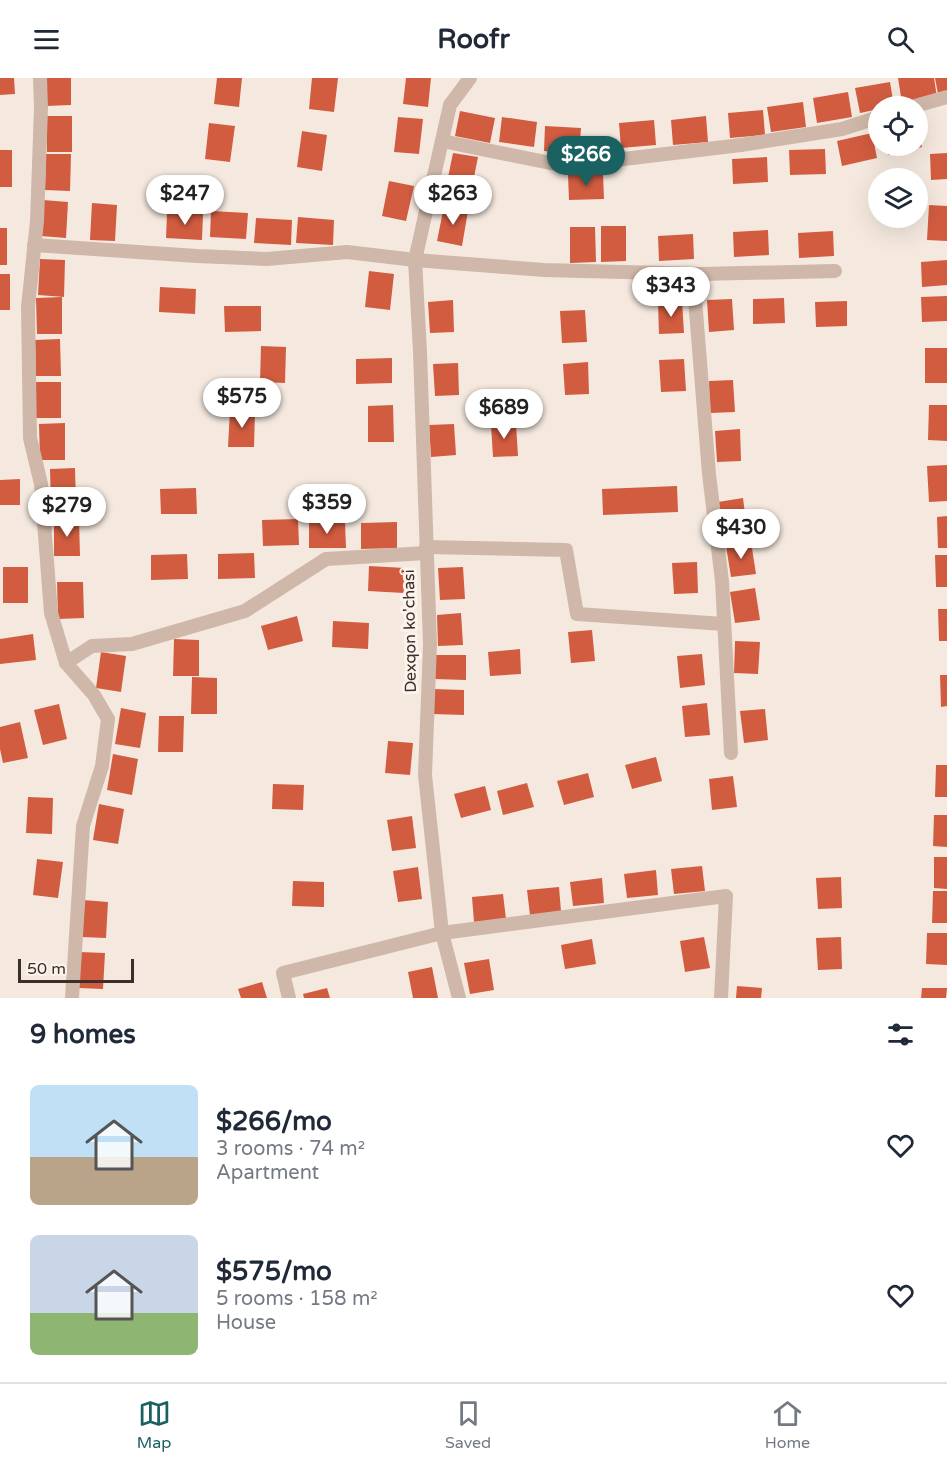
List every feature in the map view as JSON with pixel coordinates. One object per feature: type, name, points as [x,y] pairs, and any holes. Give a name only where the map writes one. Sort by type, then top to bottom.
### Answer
[{"type":"street","points":[[40,78],[37,221],[28,307],[30,438],[41,483],[51,614],[66,663],[94,695],[108,719],[102,766],[83,826],[72,998]]},
{"type":"street","name":"Dexqon ko'chasi","points":[[459,998],[442,933],[424,775],[430,644],[415,260],[450,105],[470,78]]},
{"type":"street","points":[[928,102],[947,97]]},
{"type":"street","points":[[442,141],[565,166],[741,145],[842,129],[868,121]]},
{"type":"street","points":[[34,245],[267,259],[347,252],[544,270],[693,274],[835,271]]},
{"type":"street","points":[[693,274],[709,474],[722,581],[731,753]]},
{"type":"street","points":[[66,663],[92,646],[132,644],[245,611],[326,559],[426,550],[566,550],[577,614],[724,624]]},
{"type":"street","points":[[289,998],[283,973],[442,933],[726,896],[721,998]]},
{"type":"building","points":[[0,78],[14,78],[15,94],[0,95]]},
{"type":"building","points":[[46,78],[71,78],[71,105],[46,106]]},
{"type":"building","points":[[217,78],[242,78],[239,107],[214,104]]},
{"type":"building","points":[[312,78],[338,78],[334,112],[309,109]]},
{"type":"building","points":[[406,78],[431,78],[428,107],[403,104]]},
{"type":"building","points":[[898,78],[934,78],[937,97],[901,96]]},
{"type":"building","points":[[935,78],[947,78],[947,93],[938,94]]},
{"type":"building","points":[[890,82],[892,96],[868,96],[868,111],[860,113],[855,88]]},
{"type":"building","points":[[848,92],[852,117],[817,123],[813,98]]},
{"type":"building","points":[[803,102],[806,127],[771,132],[767,107]]},
{"type":"building","points":[[763,110],[765,135],[730,138],[728,113]]},
{"type":"building","points":[[460,111],[495,118],[490,143],[455,136]]},
{"type":"building","points":[[46,116],[72,116],[72,152],[47,152]]},
{"type":"building","points":[[706,116],[708,142],[673,145],[671,120]]},
{"type":"building","points":[[398,117],[423,119],[419,154],[394,152]]},
{"type":"building","points":[[502,117],[537,122],[534,147],[499,142]]},
{"type":"building","points":[[654,120],[656,145],[621,148],[619,123]]},
{"type":"building","points":[[209,123],[235,126],[230,162],[205,159]]},
{"type":"building","points":[[545,126],[581,128],[579,154],[544,151]]},
{"type":"building","points":[[302,131],[327,135],[322,171],[297,167]]},
{"type":"building","points":[[868,134],[868,156],[877,156],[877,158],[842,166],[837,141]]},
{"type":"building","points":[[825,149],[826,174],[790,175],[789,150]]},
{"type":"building","points":[[0,150],[12,150],[12,187],[0,187]]},
{"type":"building","points":[[453,153],[478,157],[471,192],[446,187]]},
{"type":"building","points":[[947,153],[947,179],[931,180],[930,154]]},
{"type":"building","points":[[46,154],[71,154],[70,191],[45,190]]},
{"type":"building","points":[[767,157],[768,182],[733,184],[732,159]]},
{"type":"building","points":[[603,174],[604,199],[569,200],[568,175]]},
{"type":"building","points":[[389,181],[414,186],[406,221],[382,216]]},
{"type":"building","points":[[43,200],[68,202],[66,238],[41,236]]},
{"type":"building","points":[[92,203],[117,205],[115,241],[90,240]]},
{"type":"building","points":[[929,205],[947,206],[947,241],[927,240]]},
{"type":"building","points":[[444,206],[468,211],[462,246],[437,241]]},
{"type":"building","points":[[211,211],[248,213],[246,239],[210,237]]},
{"type":"building","points":[[167,213],[203,214],[202,240],[166,238]]},
{"type":"building","points":[[298,217],[334,220],[333,245],[296,243]]},
{"type":"building","points":[[256,218],[292,220],[291,245],[254,243]]},
{"type":"building","points":[[601,226],[626,226],[626,261],[601,262]]},
{"type":"building","points":[[570,227],[595,227],[596,262],[570,263]]},
{"type":"building","points":[[0,228],[7,228],[7,265],[0,265]]},
{"type":"building","points":[[768,230],[769,255],[734,257],[733,232]]},
{"type":"building","points":[[833,231],[834,256],[799,258],[798,233]]},
{"type":"building","points":[[693,234],[694,259],[659,261],[658,236]]},
{"type":"building","points":[[40,259],[65,260],[64,297],[38,295]]},
{"type":"building","points":[[947,260],[947,285],[922,287],[921,262]]},
{"type":"building","points":[[369,271],[394,274],[390,310],[365,307]]},
{"type":"building","points":[[0,274],[10,274],[10,310],[0,310]]},
{"type":"building","points":[[160,287],[196,289],[195,314],[159,312]]},
{"type":"building","points":[[947,296],[947,321],[922,322],[921,297]]},
{"type":"building","points":[[62,297],[62,334],[37,334],[36,298]]},
{"type":"building","points":[[784,298],[785,323],[753,324],[753,299]]},
{"type":"building","points":[[732,299],[734,330],[709,332],[707,300]]},
{"type":"building","points":[[453,300],[454,332],[430,333],[428,302]]},
{"type":"building","points":[[682,301],[684,333],[659,334],[658,303]]},
{"type":"building","points":[[847,301],[847,326],[816,327],[815,302]]},
{"type":"building","points":[[224,306],[261,306],[261,331],[225,332]]},
{"type":"building","points":[[585,310],[587,342],[562,343],[560,311]]},
{"type":"building","points":[[60,339],[61,376],[36,376],[35,340]]},
{"type":"building","points":[[261,346],[286,347],[285,383],[260,382]]},
{"type":"building","points":[[925,348],[947,348],[947,383],[925,383]]},
{"type":"building","points":[[392,358],[392,383],[356,384],[356,359]]},
{"type":"building","points":[[684,359],[686,391],[661,392],[659,360]]},
{"type":"building","points":[[588,362],[589,394],[565,395],[563,364]]},
{"type":"building","points":[[458,363],[459,395],[435,396],[433,364]]},
{"type":"building","points":[[733,380],[735,412],[710,413],[709,381]]},
{"type":"building","points":[[35,382],[61,382],[61,418],[36,418]]},
{"type":"building","points":[[393,405],[394,442],[368,442],[368,406]]},
{"type":"building","points":[[929,405],[947,405],[947,441],[928,440]]},
{"type":"building","points":[[230,410],[255,411],[254,447],[228,447]]},
{"type":"building","points":[[65,423],[65,460],[40,460],[39,424]]},
{"type":"building","points":[[454,424],[456,455],[431,457],[429,425]]},
{"type":"building","points":[[516,424],[518,456],[493,457],[491,425]]},
{"type":"building","points":[[740,429],[741,461],[717,462],[715,431]]},
{"type":"building","points":[[947,465],[947,501],[929,502],[927,466]]},
{"type":"building","points":[[75,468],[76,504],[51,505],[50,469]]},
{"type":"building","points":[[20,479],[20,505],[0,505],[0,480]]},
{"type":"building","points":[[677,486],[678,512],[603,515],[602,489]]},
{"type":"building","points":[[196,488],[197,514],[161,514],[160,489]]},
{"type":"building","points":[[743,498],[747,530],[722,533],[718,502]]},
{"type":"building","points":[[947,516],[947,548],[938,548],[937,517]]},
{"type":"building","points":[[79,519],[80,556],[54,556],[54,520]]},
{"type":"building","points":[[298,519],[299,545],[263,546],[262,520]]},
{"type":"building","points":[[345,522],[346,548],[309,548],[309,523]]},
{"type":"building","points":[[397,522],[397,548],[361,549],[361,523]]},
{"type":"building","points":[[751,542],[756,574],[731,577],[726,546]]},
{"type":"building","points":[[254,553],[255,578],[218,579],[218,554]]},
{"type":"building","points":[[187,554],[188,579],[151,580],[151,555]]},
{"type":"building","points":[[935,555],[947,555],[947,587],[936,587]]},
{"type":"building","points":[[697,562],[698,593],[674,594],[672,563]]},
{"type":"building","points":[[369,566],[405,568],[404,593],[368,591]]},
{"type":"building","points":[[3,567],[28,567],[28,603],[3,603]]},
{"type":"building","points":[[463,567],[465,599],[440,600],[438,568]]},
{"type":"building","points":[[57,582],[83,582],[84,618],[58,619]]},
{"type":"building","points":[[755,588],[760,620],[735,623],[730,592]]},
{"type":"building","points":[[938,609],[947,609],[947,641],[939,641]]},
{"type":"building","points":[[461,613],[463,645],[438,646],[437,615]]},
{"type":"building","points":[[297,616],[303,641],[268,650],[261,626]]},
{"type":"building","points":[[333,621],[369,623],[368,649],[332,647]]},
{"type":"building","points":[[592,630],[595,661],[571,663],[568,632]]},
{"type":"building","points":[[33,634],[36,660],[0,664],[0,639]]},
{"type":"building","points":[[174,639],[199,640],[199,676],[173,676]]},
{"type":"building","points":[[735,641],[760,642],[758,674],[734,673]]},
{"type":"building","points":[[520,649],[521,674],[490,676],[488,652]]},
{"type":"building","points":[[101,652],[126,656],[121,692],[96,688]]},
{"type":"building","points":[[702,654],[705,685],[680,688],[677,656]]},
{"type":"building","points":[[434,655],[466,655],[466,680],[434,679]]},
{"type":"building","points":[[940,675],[947,675],[947,706],[941,707]]},
{"type":"building","points":[[192,677],[217,678],[217,714],[191,714]]},
{"type":"building","points":[[433,689],[464,690],[464,715],[432,714]]},
{"type":"building","points":[[707,703],[710,735],[685,737],[682,706]]},
{"type":"building","points":[[59,704],[67,739],[43,745],[34,710]]},
{"type":"building","points":[[121,708],[146,713],[140,748],[115,744]]},
{"type":"building","points":[[765,709],[768,740],[744,743],[740,711]]},
{"type":"building","points":[[159,716],[184,716],[183,752],[158,752]]},
{"type":"building","points":[[20,722],[28,758],[3,763],[0,749],[0,727]]},
{"type":"building","points":[[388,741],[413,743],[410,775],[385,773]]},
{"type":"building","points":[[113,754],[138,759],[132,795],[107,790]]},
{"type":"building","points":[[656,757],[662,781],[632,789],[625,765]]},
{"type":"building","points":[[936,765],[947,765],[947,797],[935,797]]},
{"type":"building","points":[[588,773],[594,797],[564,805],[557,781]]},
{"type":"building","points":[[733,776],[737,807],[712,810],[709,779]]},
{"type":"building","points":[[527,783],[534,807],[503,815],[497,791]]},
{"type":"building","points":[[273,784],[304,785],[303,810],[272,809]]},
{"type":"building","points":[[485,786],[491,810],[461,818],[454,794]]},
{"type":"building","points":[[28,797],[53,798],[52,834],[26,833]]},
{"type":"building","points":[[99,804],[124,809],[118,844],[93,840]]},
{"type":"building","points":[[934,815],[947,815],[947,847],[933,846]]},
{"type":"building","points":[[412,816],[416,848],[392,851],[387,820]]},
{"type":"building","points":[[934,857],[947,857],[947,889],[934,888]]},
{"type":"building","points":[[37,859],[63,862],[58,898],[33,895]]},
{"type":"building","points":[[702,866],[705,891],[674,894],[671,869]]},
{"type":"building","points":[[418,867],[422,899],[398,902],[393,871]]},
{"type":"building","points":[[656,870],[658,895],[627,898],[624,874]]},
{"type":"building","points":[[841,877],[842,908],[818,909],[816,878]]},
{"type":"building","points":[[602,878],[604,903],[573,906],[570,882]]},
{"type":"building","points":[[293,881],[324,882],[324,907],[292,906]]},
{"type":"building","points":[[559,887],[561,911],[530,915],[527,890]]},
{"type":"building","points":[[933,891],[947,891],[947,923],[932,923]]},
{"type":"building","points":[[503,894],[506,919],[474,922],[472,897]]},
{"type":"building","points":[[83,900],[108,902],[106,938],[81,937]]},
{"type":"building","points":[[927,933],[947,933],[947,965],[926,964]]},
{"type":"building","points":[[704,937],[710,968],[685,972],[680,941]]},
{"type":"building","points":[[841,937],[842,969],[818,970],[816,938]]},
{"type":"building","points":[[592,939],[596,964],[565,969],[561,945]]},
{"type":"building","points":[[79,952],[105,953],[103,989],[78,988]]},
{"type":"building","points":[[489,959],[494,990],[470,994],[464,963]]},
{"type":"building","points":[[432,967],[438,998],[413,998],[408,972]]},
{"type":"building","points":[[262,982],[267,998],[241,998],[238,989]]},
{"type":"building","points":[[737,986],[762,988],[761,998],[736,998]]},
{"type":"building","points":[[327,988],[330,998],[304,998],[303,994]]},
{"type":"building","points":[[922,988],[947,988],[946,998],[921,998]]}]
